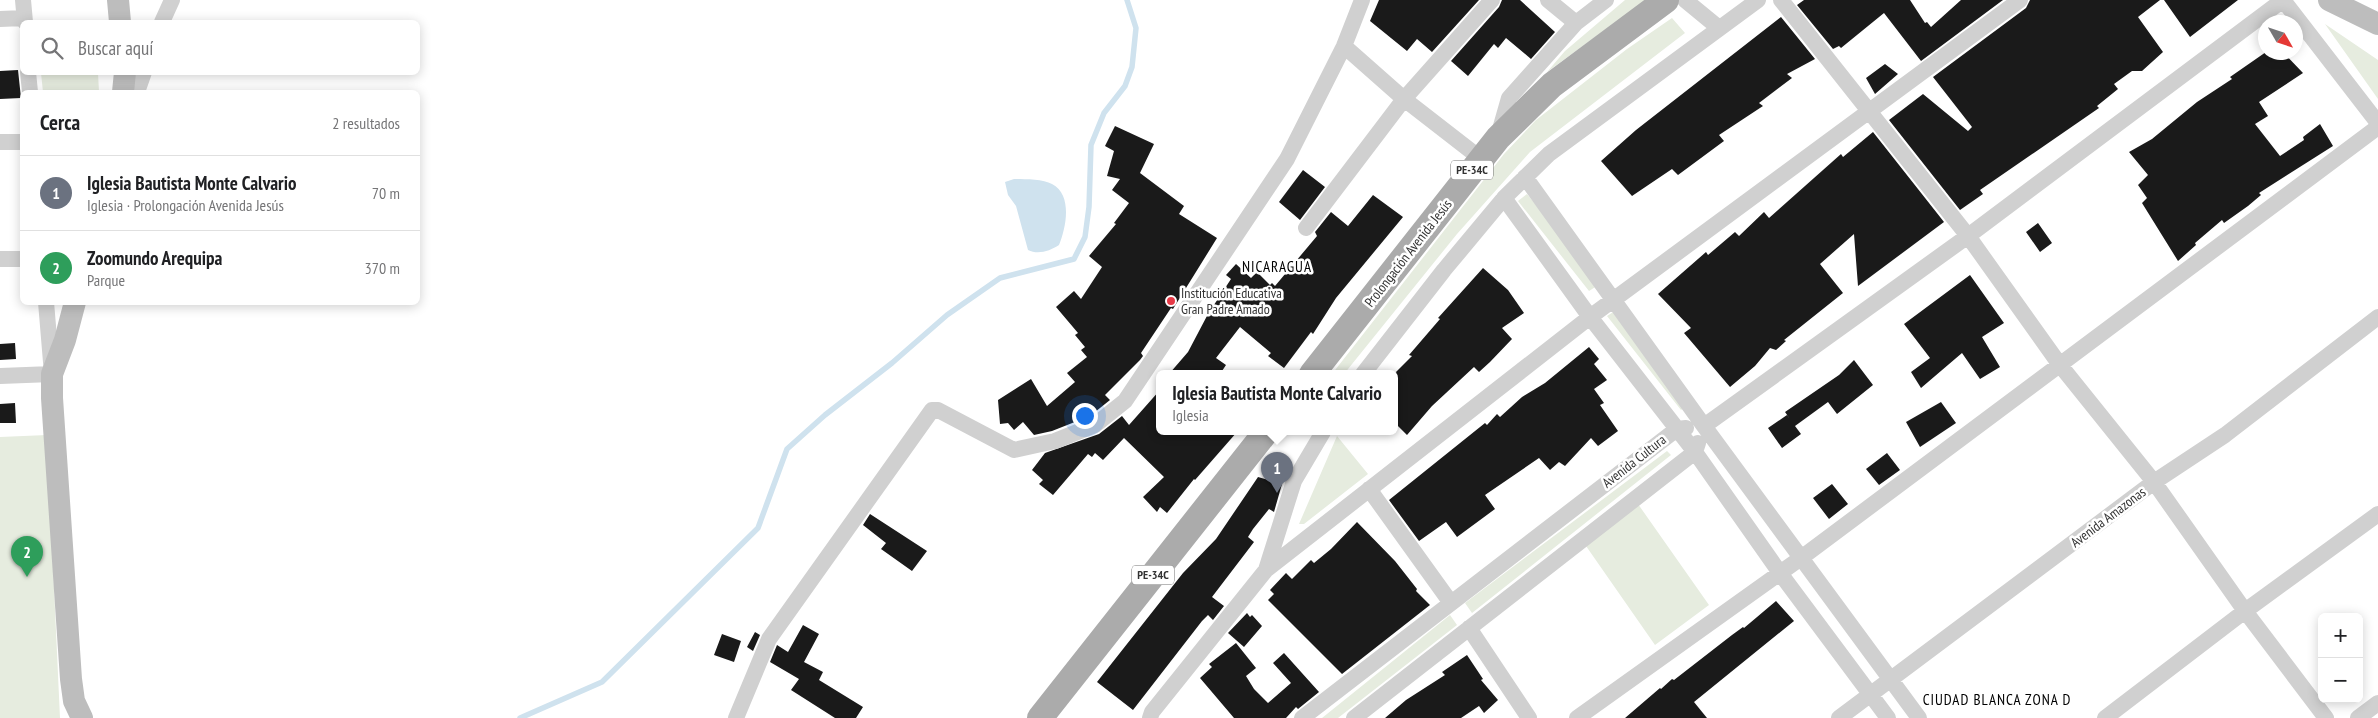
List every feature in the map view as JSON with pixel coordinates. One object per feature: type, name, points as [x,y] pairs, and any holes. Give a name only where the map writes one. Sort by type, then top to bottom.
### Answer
[{"type":"main road","name":"Prolongación Avenida Jesús","points":[[1315,370],[1480,158],[1498,138],[1552,85],[1666,0]]},
{"type":"main road","name":"PE-34C","points":[[1040,718],[1264,435]]},
{"type":"street","points":[[0,19],[24,20],[23,0]]},
{"type":"street","points":[[118,0],[120,20]]},
{"type":"street","points":[[163,20],[172,0]]},
{"type":"street","points":[[736,718],[770,639],[932,410],[938,410],[1014,450],[1055,441],[1094,425],[1125,401],[1192,304],[1287,159],[1344,46],[1362,0]]},
{"type":"street","points":[[1306,228],[1337,190],[1404,99],[1492,0]]},
{"type":"street","points":[[1548,0],[1576,23]]},
{"type":"street","points":[[1498,138],[1509,98],[1576,23],[1606,0]]},
{"type":"street","points":[[1685,0],[1719,28]]},
{"type":"street","points":[[1366,370],[1444,270],[1504,198],[1549,154],[1758,0]]},
{"type":"street","points":[[1781,0],[1968,236],[2060,364],[2154,482],[2245,611],[2326,718]]},
{"type":"street","points":[[1150,718],[1152,712],[1266,570],[1613,299],[2020,0]]},
{"type":"street","points":[[1354,718],[1695,452],[1704,426],[1968,236],[2283,0],[2378,125],[1801,558],[1577,718]]},
{"type":"street","points":[[2329,0],[2378,24]]},
{"type":"street","points":[[1344,46],[1404,99],[1480,158]]},
{"type":"street","points":[[28,75],[30,90]]},
{"type":"street","points":[[123,90],[125,75]]},
{"type":"street","points":[[138,90],[143,75]]},
{"type":"street","points":[[0,142],[20,142]]},
{"type":"street","points":[[1525,177],[1704,426],[1919,718]]},
{"type":"street","points":[[1504,198],[1590,317],[1695,452],[1780,573],[1888,718]]},
{"type":"street","points":[[0,259],[20,259]]},
{"type":"street","points":[[46,305],[71,679],[74,701],[82,718]]},
{"type":"street","points":[[52,374],[65,340],[74,305]]},
{"type":"street","name":"Avenida Amazonas","points":[[1839,718],[2154,482],[2225,435],[2378,317]]},
{"type":"street","points":[[0,376],[52,374]]},
{"type":"street","name":"Avenida Cultura","points":[[1302,718],[1676,429],[1704,426]]},
{"type":"street","points":[[1266,570],[1294,481],[1322,435]]},
{"type":"street","points":[[1369,489],[1451,602]]},
{"type":"street","points":[[2105,718],[2245,611],[2378,514]]},
{"type":"street","points":[[1469,628],[1529,718]]},
{"type":"street","points":[[2358,718],[2378,703]]},
{"type":"shaded area","points":[[1625,0],[1646,0],[1547,72],[1565,51]]},
{"type":"shaded area","points":[[1672,18],[1685,33],[1530,152],[1457,234],[1347,370],[1335,370],[1504,154],[1536,120],[1627,49]]},
{"type":"shaded area","points":[[2325,24],[2378,60],[2378,99]]},
{"type":"shaded area","points":[[41,75],[98,75],[99,90],[43,90]]},
{"type":"shaded area","points":[[1527,194],[1600,284],[1589,291],[1518,201]]},
{"type":"shaded area","points":[[1618,309],[1690,403],[1681,410],[1607,316]]},
{"type":"shaded area","points":[[47,435],[60,718],[0,718],[0,437]]},
{"type":"shaded area","points":[[1337,436],[1368,474],[1304,524],[1299,524]]},
{"type":"shaded area","points":[[1667,451],[1671,455],[1472,613],[1465,603]]},
{"type":"shaded area","points":[[1638,504],[1709,605],[1655,645],[1586,546]]},
{"type":"shaded area","points":[[1450,615],[1457,625],[1338,718],[1322,718]]},
{"type":"water","points":[[1014,179],[1044,181],[1059,189],[1063,196],[1066,212],[1064,230],[1059,245],[1044,252],[1028,250],[1016,206],[1008,195],[1005,182]]},
{"type":"building","points":[[1379,0],[1479,0],[1432,52],[1417,39],[1407,51],[1370,21]]},
{"type":"building","points":[[1502,0],[1520,0],[1555,32],[1531,59],[1506,38],[1498,48],[1494,44],[1468,76],[1451,61],[1499,7]]},
{"type":"building","points":[[1804,0],[1910,0],[1925,23],[1927,22],[1931,27],[1961,0],[2003,0],[1921,61],[1884,13],[1841,48],[1839,46],[1833,49],[1797,5]]},
{"type":"building","points":[[2030,0],[2160,0],[2138,17],[2163,52],[2142,71],[2132,71],[2114,84],[2118,89],[2097,106],[2099,108],[1980,190],[1983,194],[1960,210],[1889,120],[1923,94],[1968,131],[1972,127],[1933,77],[2026,8]]},
{"type":"building","points":[[2164,0],[2238,0],[2190,37]]},
{"type":"building","points":[[1781,17],[1815,59],[1787,74],[1792,78],[1759,103],[1763,106],[1719,135],[1724,141],[1678,175],[1672,169],[1632,196],[1601,161],[1636,130]]},
{"type":"building","points":[[2258,58],[2258,60],[2291,60],[2303,73],[2259,102],[2268,116],[2255,124],[2280,156],[2304,140],[2303,137],[2320,124],[2333,146],[2259,193],[2261,195],[2224,223],[2222,220],[2195,243],[2196,245],[2178,261],[2142,203],[2147,198],[2138,185],[2148,175],[2129,152],[2152,139],[2197,102],[2232,79],[2230,77]]},
{"type":"building","points":[[1885,64],[1898,74],[1875,94],[1866,78]]},
{"type":"building","points":[[18,70],[20,98],[0,99],[0,71]]},
{"type":"building","points":[[1115,126],[1154,144],[1140,173],[1184,206],[1179,214],[1217,238],[1173,309],[1171,308],[1141,353],[1143,356],[1105,395],[1110,400],[1090,416],[1052,431],[1034,435],[1023,422],[1014,430],[1008,423],[1000,424],[998,400],[1031,379],[1047,406],[1075,382],[1067,373],[1087,357],[1081,350],[1085,347],[1075,335],[1078,333],[1056,307],[1074,291],[1081,299],[1102,267],[1089,256],[1116,224],[1114,223],[1129,203],[1112,190],[1120,179],[1107,176],[1114,151],[1105,146]]},
{"type":"building","points":[[1873,132],[1944,222],[1858,286],[1854,234],[1820,264],[1843,293],[1784,340],[1786,341],[1776,350],[1770,348],[1755,366],[1730,387],[1684,333],[1691,328],[1658,294],[1706,252],[1708,255],[1735,232],[1739,236],[1764,212],[1769,218],[1841,154],[1843,157]]},
{"type":"building","points":[[1303,170],[1325,187],[1300,220],[1279,202]]},
{"type":"building","points":[[1373,195],[1403,217],[1336,298],[1313,334],[1311,332],[1284,368],[1268,356],[1271,353],[1240,327],[1216,358],[1226,365],[1223,370],[1172,370],[1188,352],[1208,314],[1231,279],[1226,275],[1236,264],[1251,278],[1257,272],[1270,285],[1272,283],[1275,286],[1317,236],[1315,232],[1331,212],[1348,226]]},
{"type":"building","points":[[2038,223],[2052,243],[2040,252],[2026,232]]},
{"type":"building","points":[[1483,268],[1508,290],[1524,313],[1502,328],[1512,339],[1490,362],[1479,372],[1474,367],[1432,406],[1407,435],[1398,426],[1398,370],[1412,356],[1409,355],[1440,319],[1438,318]]},
{"type":"building","points":[[1970,275],[2004,323],[1982,337],[2000,367],[1980,379],[1962,353],[1921,388],[1911,372],[1930,358],[1904,324]]},
{"type":"building","points":[[15,343],[16,359],[0,360],[0,344]]},
{"type":"building","points":[[1589,347],[1599,359],[1594,364],[1607,380],[1594,389],[1604,403],[1600,405],[1618,431],[1598,446],[1591,438],[1565,466],[1559,462],[1550,470],[1539,458],[1485,495],[1495,509],[1457,537],[1446,522],[1419,541],[1389,500],[1485,423],[1487,425],[1497,414],[1500,417],[1522,397],[1545,383]]},
{"type":"building","points":[[1854,360],[1873,385],[1837,414],[1828,402],[1795,426],[1801,434],[1782,448],[1768,428],[1787,415],[1790,419],[1785,412],[1839,375]]},
{"type":"building","points":[[1156,395],[1156,435],[1234,435],[1194,479],[1167,513],[1160,507],[1157,512],[1143,497],[1164,477],[1124,438],[1103,460],[1095,453],[1092,457],[1088,454],[1053,495],[1039,484],[1043,480],[1032,470],[1045,453],[1099,434],[1122,416],[1129,425]]},
{"type":"building","points":[[1941,402],[1956,423],[1920,447],[1906,422]]},
{"type":"building","points":[[15,403],[16,423],[0,423],[0,404]]},
{"type":"building","points":[[1887,453],[1900,470],[1879,485],[1866,469]]},
{"type":"building","points":[[1258,477],[1282,484],[1274,512],[1269,509],[1253,529],[1248,537],[1254,542],[1212,597],[1224,606],[1213,620],[1208,615],[1202,621],[1133,710],[1097,682],[1183,573],[1216,539]]},
{"type":"building","points":[[1832,484],[1848,504],[1829,519],[1813,498]]},
{"type":"building","points":[[870,514],[927,551],[912,571],[881,549],[886,543],[863,525]]},
{"type":"building","points":[[1357,522],[1395,561],[1417,589],[1416,591],[1430,605],[1342,674],[1268,600],[1274,594],[1270,590],[1286,573],[1292,579],[1311,560],[1314,563],[1331,549]]},
{"type":"building","points":[[1776,601],[1794,621],[1694,702],[1707,718],[1625,718],[1660,688],[1672,679],[1674,680],[1732,635],[1744,628]]},
{"type":"building","points":[[1247,613],[1250,617],[1252,615],[1262,626],[1244,647],[1228,633]]},
{"type":"building","points":[[803,625],[819,634],[804,662],[823,672],[819,680],[863,707],[856,718],[835,718],[791,690],[799,679],[770,662],[777,645],[788,652]]},
{"type":"building","points":[[755,632],[760,635],[753,651],[747,647]]},
{"type":"building","points":[[722,634],[741,641],[734,662],[714,655]]},
{"type":"building","points":[[1236,643],[1256,668],[1246,676],[1254,689],[1268,703],[1291,683],[1273,663],[1284,653],[1319,692],[1298,709],[1296,707],[1286,718],[1234,718],[1200,678],[1212,667],[1209,664]]},
{"type":"building","points":[[1467,655],[1483,679],[1481,680],[1498,700],[1484,713],[1479,706],[1461,718],[1385,718],[1406,700],[1445,675],[1442,672]]},
{"type":"waterway","points":[[520,718],[602,682],[758,528],[787,449],[825,415],[892,363],[947,315],[1000,278],[1074,259],[1085,237],[1089,207],[1091,145],[1104,113],[1125,86],[1132,67],[1136,28],[1127,0]]},
{"type":"place","name":"Institución Educativa Gran Padre Amado","points":[[1171,301]]},
{"type":"place","name":"Iglesia Bautista Monte Calvario","points":[[1277,493]]},
{"type":"place","name":"Zoomundo Arequipa","points":[[27,577]]},
{"type":"district","name":"NICARAGUA","points":[[1277,267]]},
{"type":"district","name":"CIUDAD BLANCA ZONA D","points":[[1997,700]]}]
